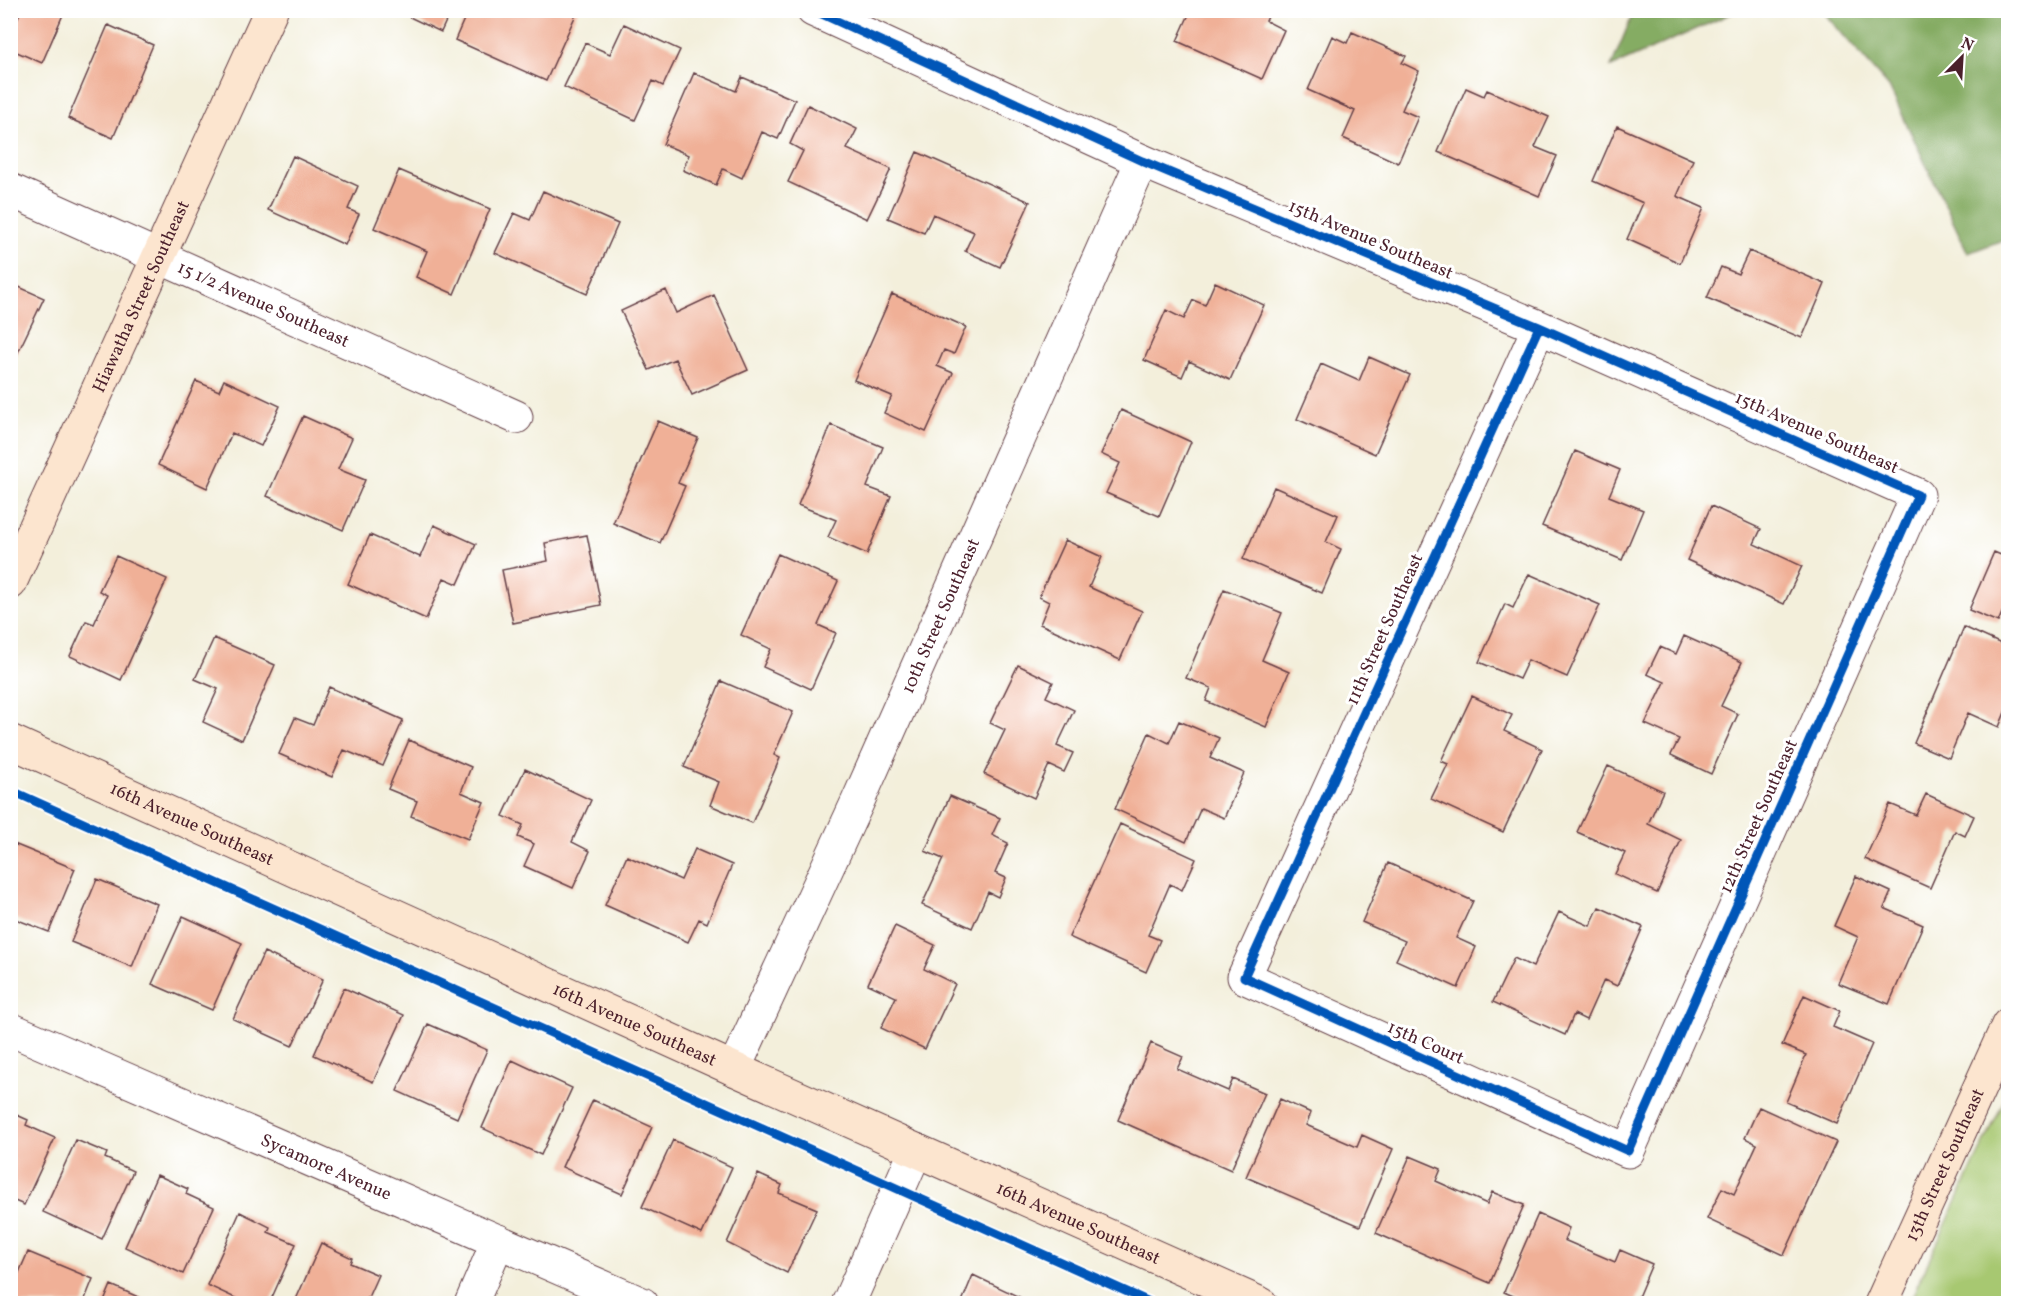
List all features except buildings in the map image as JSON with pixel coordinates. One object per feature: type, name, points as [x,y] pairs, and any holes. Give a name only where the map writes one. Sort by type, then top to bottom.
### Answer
[{"type":"street","name":"Hiawatha Street Southeast","points":[[10,583],[272,10]]},
{"type":"street","name":"15th Avenue Southeast","points":[[813,10],[1142,161],[1539,327],[1918,495]]},
{"type":"street","name":"10th Street Southeast","points":[[734,1069],[858,801],[1142,161]]},
{"type":"street","name":"15 1/2 Avenue Southeast","points":[[10,190],[516,417]]},
{"type":"street","name":"11th Street Southeast","points":[[1259,945],[1539,327]]},
{"type":"street","name":"12th Street Southeast","points":[[1628,1151],[1918,495]]},
{"type":"street","name":"16th Avenue Southeast","points":[[10,741],[734,1069],[1261,1304]]},
{"type":"street","name":"15th Court","points":[[1259,945],[1244,978],[1628,1151]]},
{"type":"street","name":"13th Street Southeast","points":[[1881,1304],[2008,1025]]},
{"type":"street","name":"Sycamore Avenue","points":[[10,1029],[642,1304]]},
{"type":"street","points":[[848,1304],[916,1150]]},
{"type":"street","points":[[471,1304],[498,1241]]},
{"type":"green space","points":[[1634,10],[1737,11],[1611,67]]},
{"type":"green space","points":[[1822,11],[2008,11],[2008,238],[1968,253],[1889,87]]},
{"type":"green space","points":[[2008,1092],[2008,1303],[1909,1303]]},
{"type":"cycle path","points":[[813,10],[1142,161],[1539,327],[1918,495],[1628,1151],[1244,977],[1539,327]]},
{"type":"cycle path","points":[[10,790],[1154,1304]]}]
